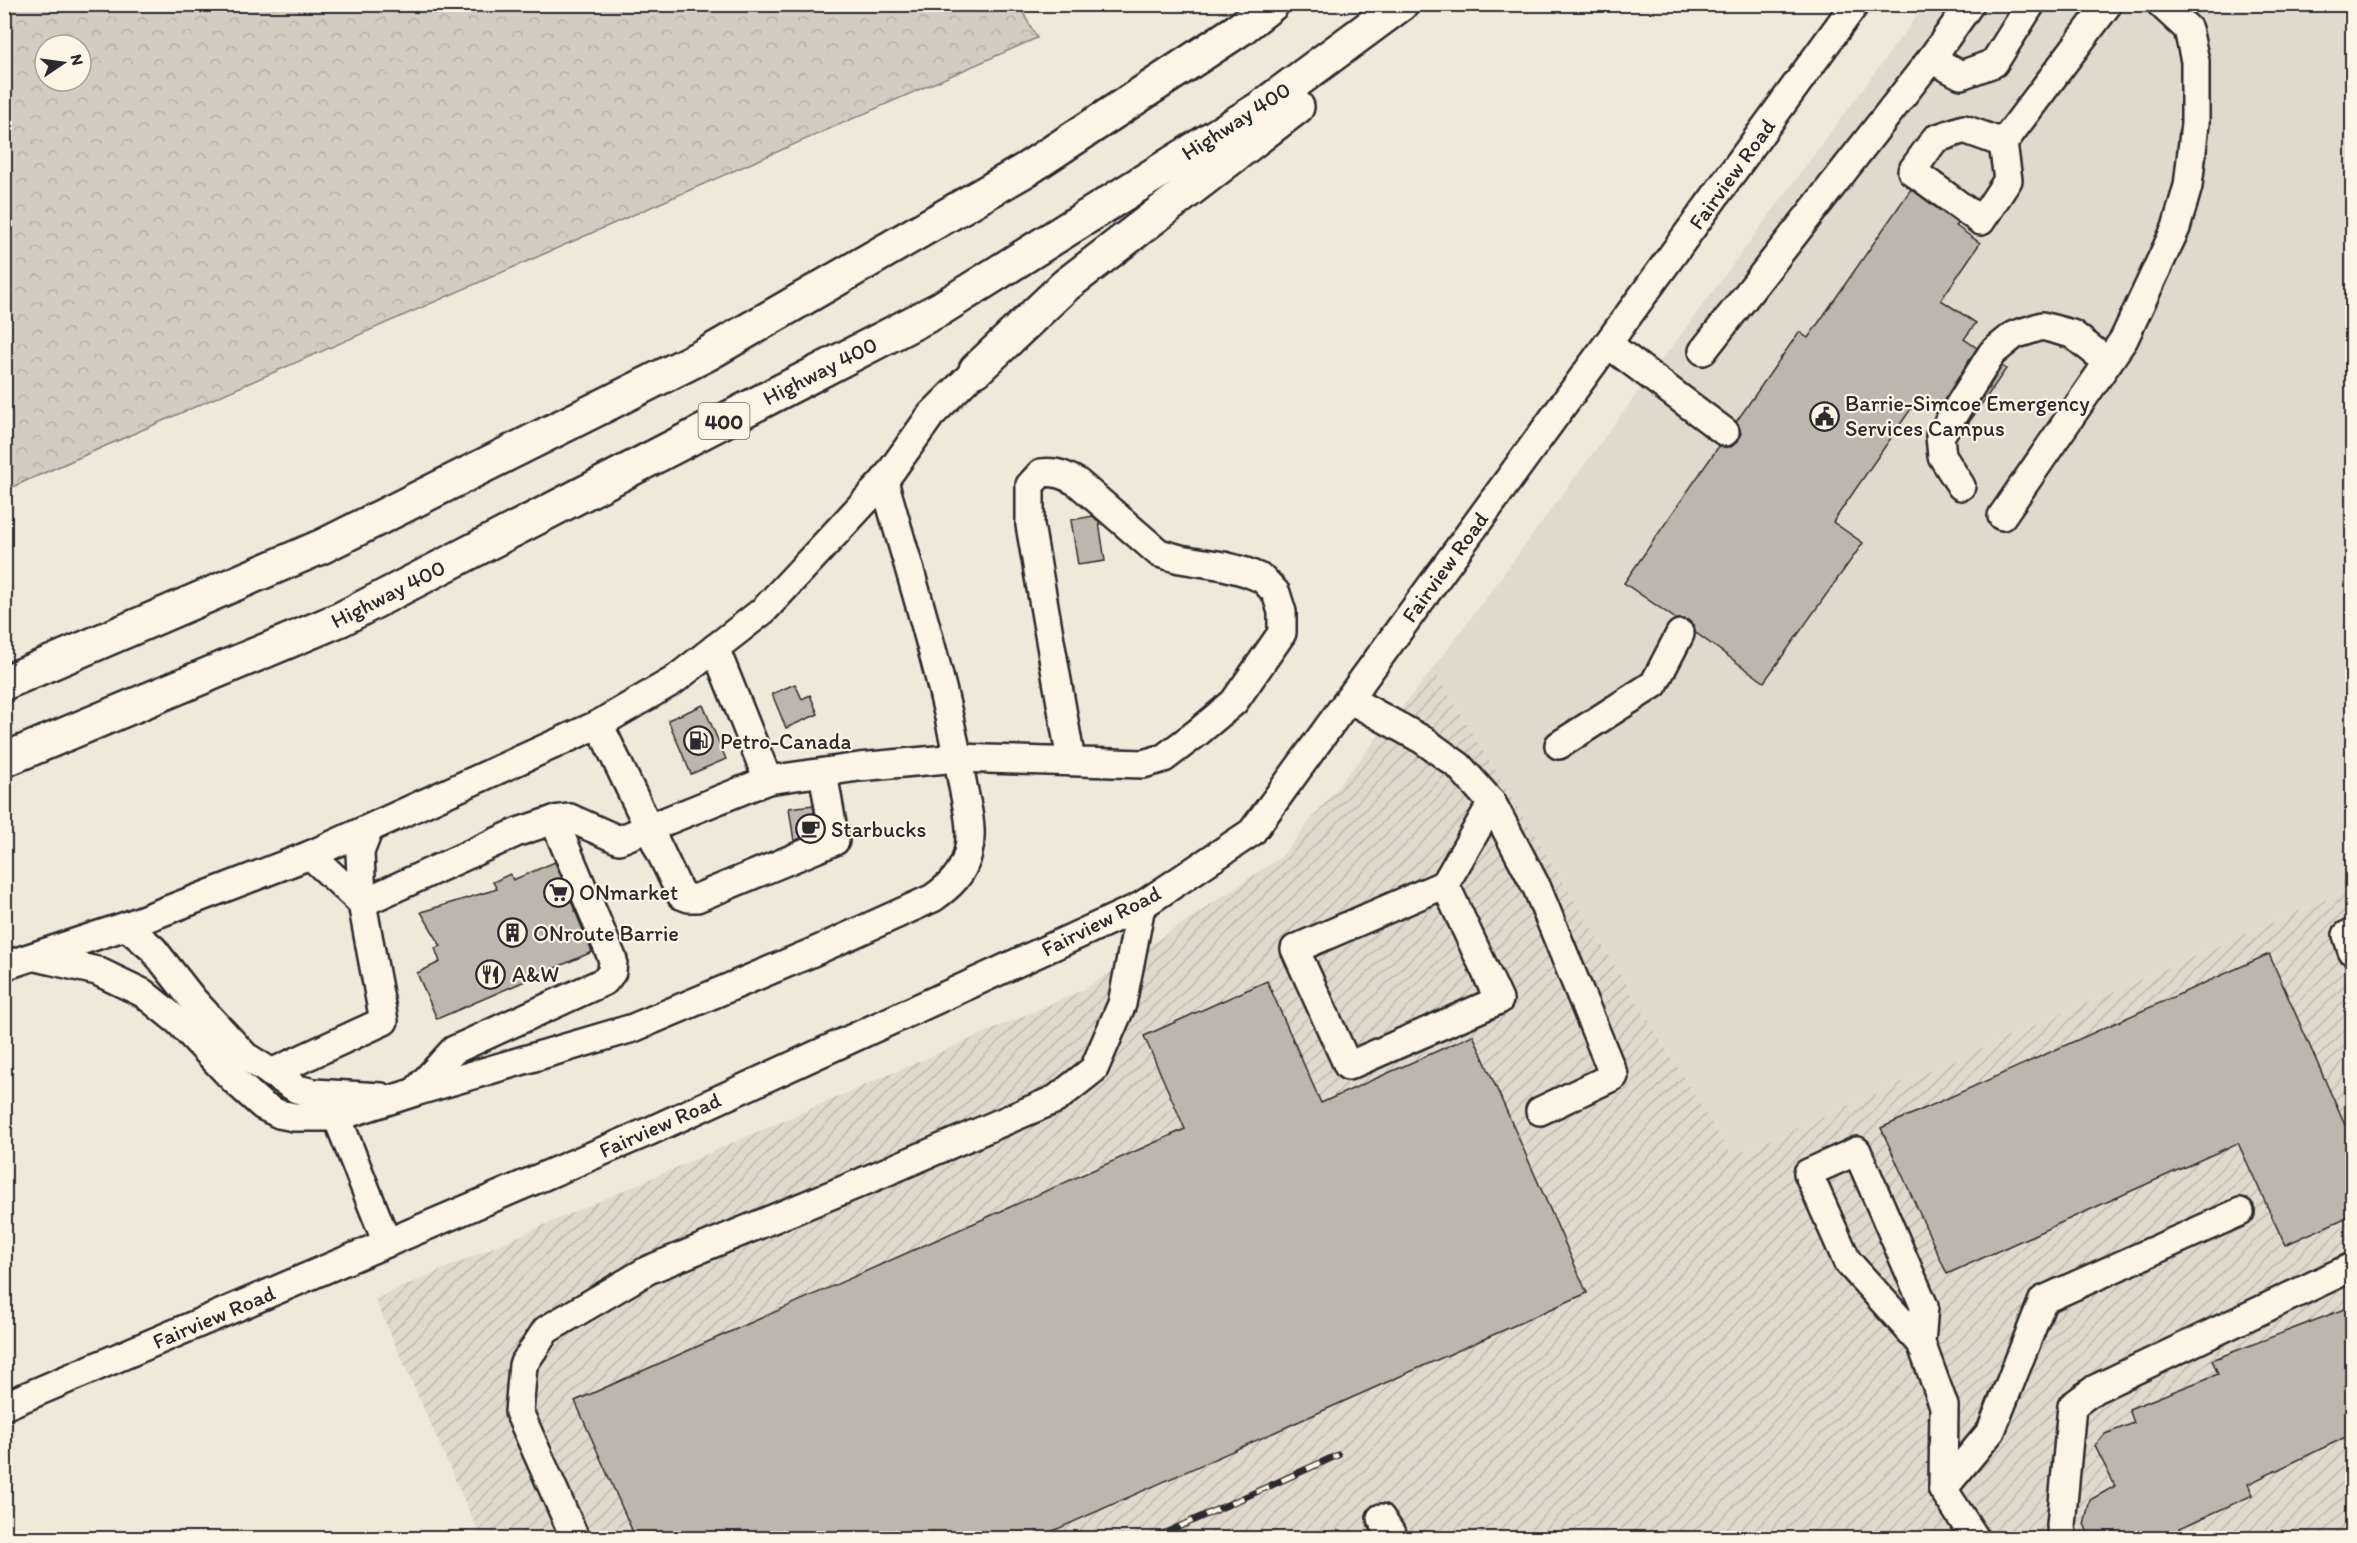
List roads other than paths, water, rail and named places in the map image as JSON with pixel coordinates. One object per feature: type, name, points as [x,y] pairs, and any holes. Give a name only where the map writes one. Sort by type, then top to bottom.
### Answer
[{"type":"highway","points":[[4,683],[323,546],[707,354],[1027,169],[1240,29],[1272,4]]},
{"type":"highway","points":[[976,370],[1066,285],[1304,102],[1394,10]]},
{"type":"highway","name":"Highway 400","points":[[4,759],[341,619],[940,309],[1259,109],[1394,10]]},
{"type":"street","name":"Fairview Road","points":[[4,1406],[650,1131],[1141,906],[1252,832],[1855,4]]},
{"type":"street","points":[[1703,351],[1931,59],[1970,4]]},
{"type":"street","points":[[1931,59],[1961,75],[1994,63],[2031,4]]},
{"type":"street","points":[[2003,142],[2108,4]]},
{"type":"street","points":[[2002,516],[2124,339],[2176,228],[2187,186],[2195,124],[2195,61],[2188,29],[2161,4]]},
{"type":"street","points":[[1961,486],[1942,456],[1940,436],[1992,353],[2014,335],[2042,326],[2072,334],[2108,362]]},
{"type":"street","points":[[1608,344],[1725,432]]},
{"type":"street","points":[[4,966],[126,926],[310,855],[599,724],[673,681],[764,610],[884,481],[931,416],[976,370]]},
{"type":"street","points":[[362,903],[518,832],[554,820],[570,818],[619,840],[768,780],[958,758],[1134,764],[1164,758],[1197,734],[1234,702],[1282,633],[1282,612],[1276,593],[1263,579],[1246,572],[1159,553],[1077,483],[1063,474],[1052,471],[1041,473],[1030,485],[1029,525],[1071,761]]},
{"type":"street","points":[[36,957],[97,971],[143,993],[179,1022],[234,1080],[263,1106],[279,1114],[294,1117],[337,1117],[633,1028],[811,953],[933,898],[948,887],[961,872],[968,852],[970,826],[945,700],[884,481]]},
{"type":"street","points":[[1560,745],[1654,684],[1680,634]]},
{"type":"street","points":[[715,648],[768,780]]},
{"type":"street","points":[[1349,699],[1423,740],[1459,766],[1492,803],[1537,888],[1614,1076],[1539,1111]]},
{"type":"street","points":[[599,724],[681,895],[689,898],[697,898],[835,841],[823,773]]},
{"type":"street","points":[[1445,884],[1499,1000],[1348,1066],[1294,950],[1445,884],[1492,803]]},
{"type":"street","points":[[126,926],[153,949],[194,1001],[245,1056],[297,1089],[314,1093],[407,1095],[454,1050],[605,981],[612,972],[613,960],[554,820]]},
{"type":"street","points":[[271,1073],[384,1021],[362,903],[360,852],[369,829]]},
{"type":"street","points":[[310,855],[362,903]]},
{"type":"street","points":[[575,1539],[519,1412],[523,1365],[546,1330],[648,1270],[1056,1100],[1095,1069],[1122,1004],[1141,906]]},
{"type":"street","points":[[2352,933],[2348,935],[2352,951]]},
{"type":"street","points":[[337,1117],[387,1243]]},
{"type":"street","points":[[1921,1343],[1924,1306],[1857,1151],[1808,1173],[1847,1261],[1921,1343],[1944,1406],[1944,1489],[1975,1539]]},
{"type":"street","points":[[1944,1489],[1990,1431],[2043,1299],[2240,1212]]},
{"type":"street","points":[[2062,1539],[2061,1525],[2072,1406],[2095,1389],[2352,1267]]},
{"type":"railway","points":[[1154,1538],[1338,1455]]},
{"type":"place","name":"Barrie-Simcoe Emergency Services Campus","points":[[1824,416]]},
{"type":"place","name":"Petro-Canada","points":[[699,741]]},
{"type":"place","name":"Starbucks","points":[[810,829]]},
{"type":"place","name":"ONmarket","points":[[558,892]]},
{"type":"place","name":"ONroute Barrie","points":[[512,933]]},
{"type":"place","name":"A&W","points":[[491,974]]}]
